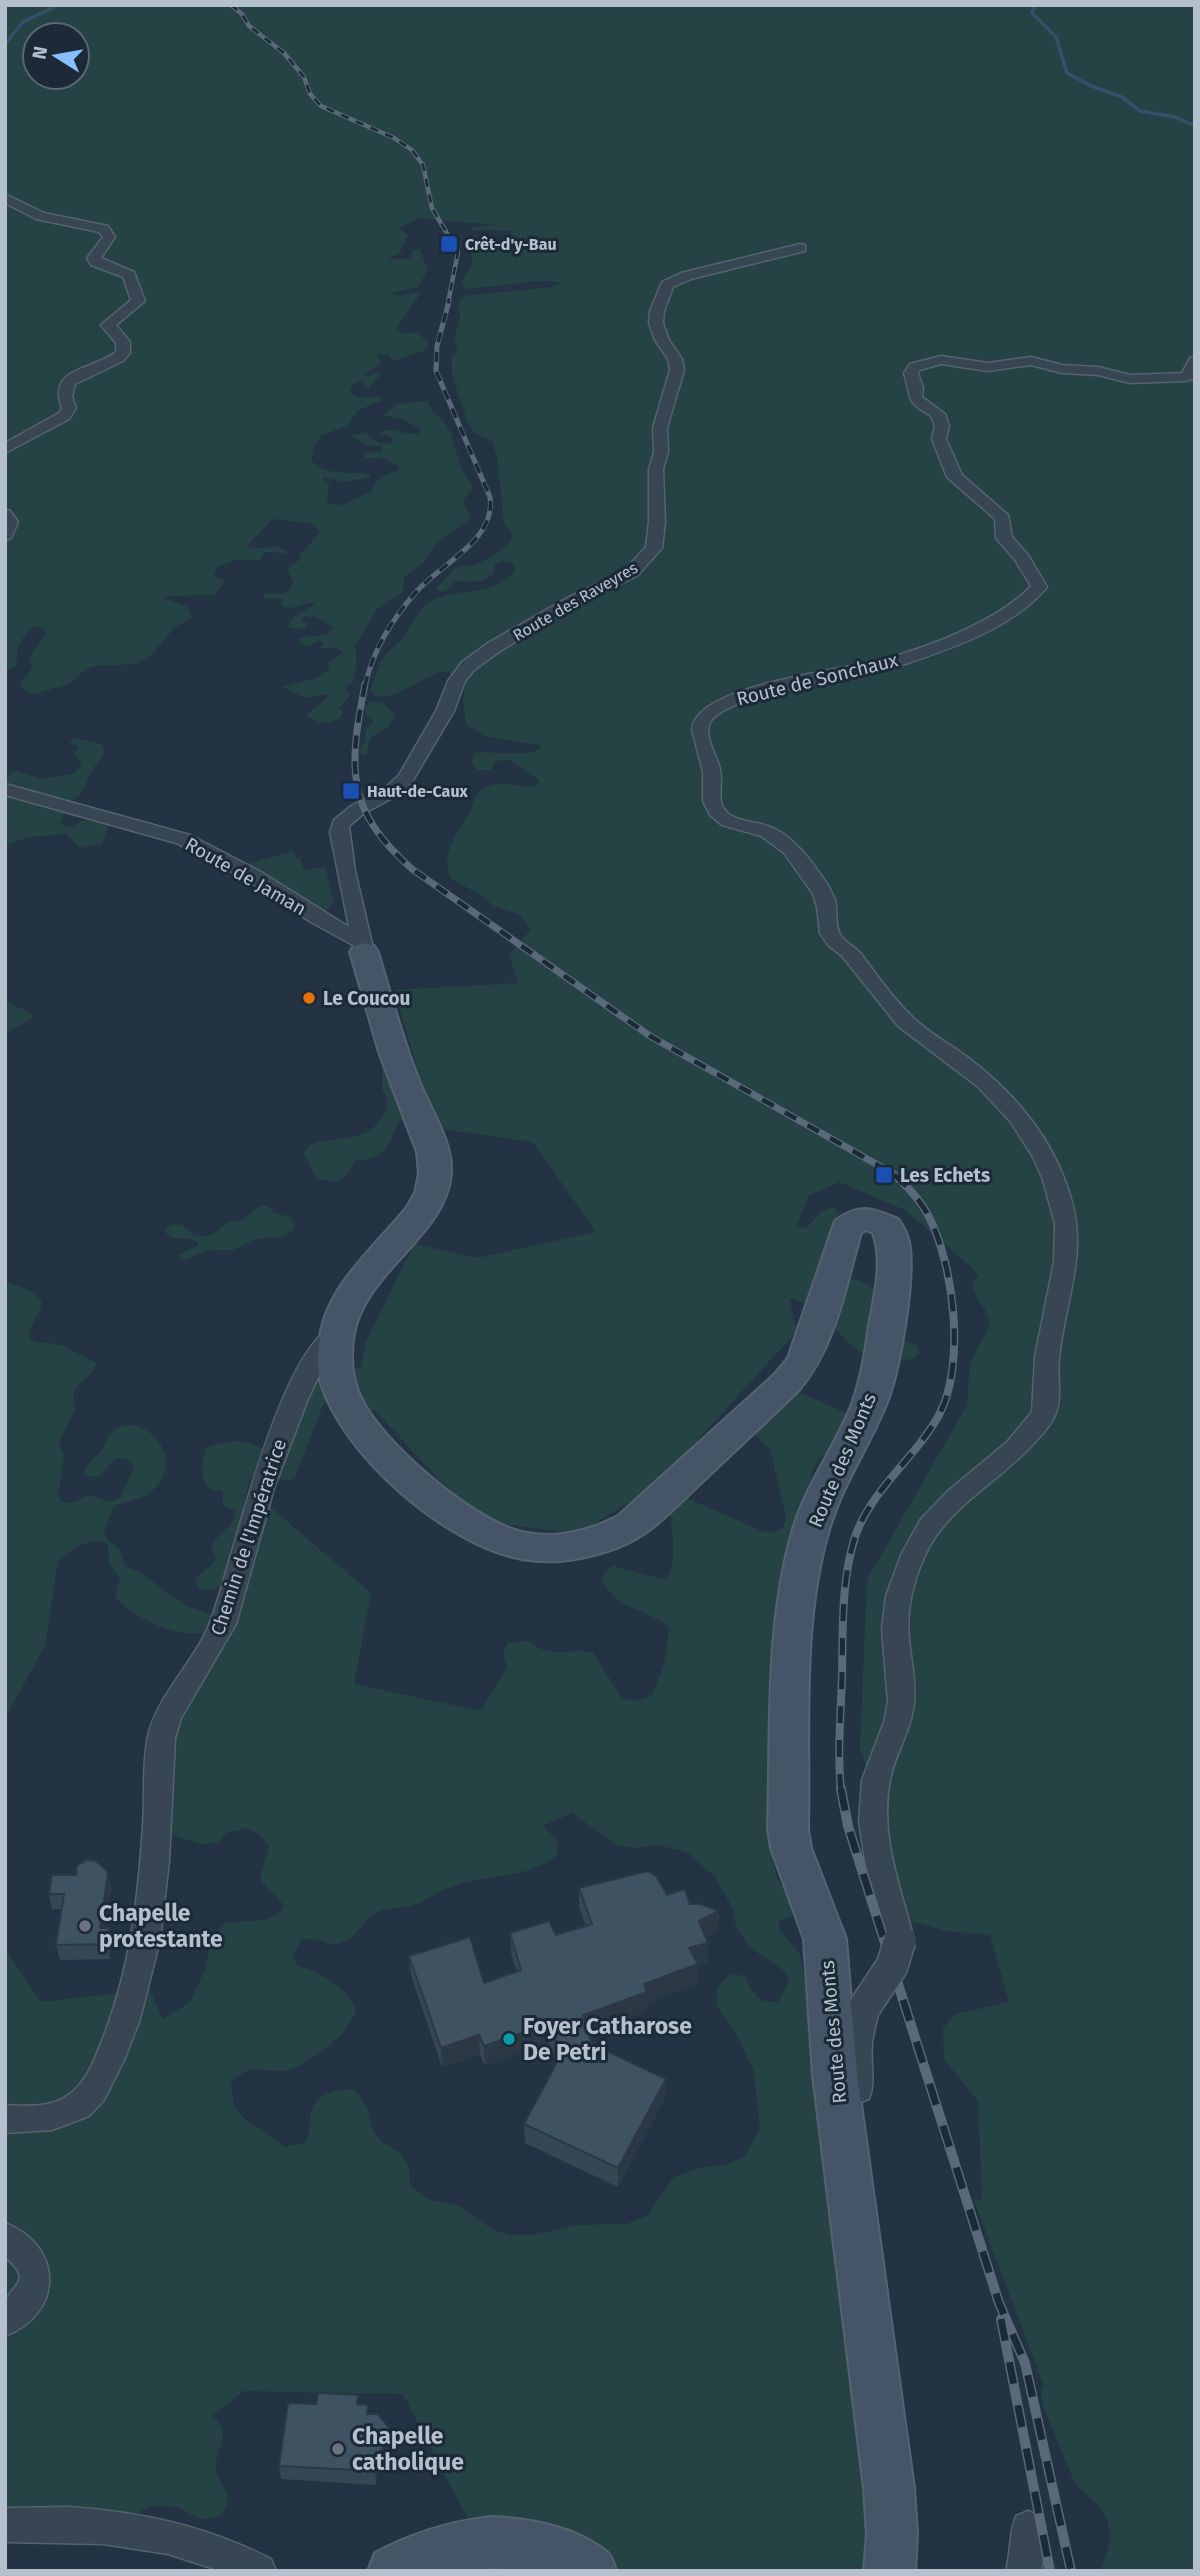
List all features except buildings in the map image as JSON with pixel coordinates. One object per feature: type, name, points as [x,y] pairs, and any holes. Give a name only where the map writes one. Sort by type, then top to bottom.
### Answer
[{"type":"street","points":[[5,198],[40,216],[104,229],[109,237],[94,258],[96,262],[129,275],[138,301],[108,325],[123,342],[123,353],[118,358],[72,378],[64,388],[64,398],[69,408],[64,416],[5,449]]},
{"type":"street","name":"Route des Raveyres","points":[[363,947],[346,872],[340,824],[406,778],[445,711],[457,681],[468,666],[561,608],[631,573],[654,548],[657,533],[656,469],[661,452],[660,428],[677,370],[675,359],[662,340],[656,323],[657,311],[667,285],[686,276],[800,248]]},
{"type":"street","name":"Route de Sonchaux","points":[[900,1940],[880,1877],[872,1815],[877,1776],[898,1722],[901,1702],[895,1626],[899,1595],[918,1546],[932,1521],[962,1490],[1017,1447],[1044,1411],[1048,1350],[1066,1264],[1067,1230],[1049,1163],[1020,1116],[967,1068],[921,1035],[898,1013],[853,957],[831,936],[826,923],[826,902],[798,858],[782,841],[769,833],[730,822],[716,812],[713,806],[710,763],[700,742],[701,722],[704,713],[715,705],[730,700],[778,686],[885,665],[908,657],[1008,613],[1036,593],[1039,587],[1037,582],[1002,534],[1003,518],[955,477],[939,439],[942,426],[938,414],[915,397],[916,388],[911,373],[915,367],[941,360],[988,367],[1031,361],[1062,369],[1145,380],[1185,377],[1191,374],[1195,361]]},
{"type":"street","points":[[5,514],[10,522],[5,535]]},
{"type":"street","name":"Route de Jaman","points":[[5,789],[183,839],[254,876],[363,947]]},
{"type":"street","name":"Route des Monts","points":[[363,947],[393,1049],[428,1142],[435,1176],[423,1207],[366,1276],[344,1311],[338,1332],[337,1382],[347,1406],[379,1448],[471,1525],[508,1542],[543,1547],[578,1545],[617,1534],[640,1519],[787,1382],[802,1364],[811,1346],[846,1228],[866,1218],[887,1226],[892,1236],[895,1258],[889,1320],[881,1361],[861,1426],[824,1496],[805,1549],[796,1598],[788,1829],[791,1848],[825,1939],[835,2075],[889,2488],[892,2534],[889,2571]]},
{"type":"street","name":"Chemin de l'Impératrice","points":[[5,2119],[42,2118],[80,2105],[103,2072],[119,2038],[145,1953],[152,1902],[161,1738],[168,1716],[223,1623],[250,1527],[281,1435],[321,1348],[338,1332]]},
{"type":"street","points":[[846,2151],[858,2130],[861,2110],[855,2044],[858,2023],[866,2005],[890,1970],[900,1940]]},
{"type":"street","points":[[5,2238],[23,2251],[35,2274],[32,2293],[25,2304],[5,2321]]},
{"type":"street","points":[[5,2525],[82,2526],[141,2532],[200,2546],[259,2571]]},
{"type":"street","points":[[1023,2571],[1028,2552],[1027,2528]]},
{"type":"street","points":[[393,2571],[415,2560],[452,2548],[511,2542],[554,2552],[591,2571]]},
{"type":"green space","points":[[5,5],[1195,5],[1195,2571],[1101,2571],[1111,2538],[1107,2519],[1097,2504],[1075,2484],[1043,2405],[1041,2392],[1044,2386],[973,2198],[982,2200],[978,2101],[944,2059],[943,2028],[955,2014],[1009,2002],[990,1935],[945,1931],[904,1919],[883,1820],[860,1748],[867,1580],[967,1405],[971,1364],[989,1325],[988,1315],[974,1292],[973,1281],[978,1276],[972,1268],[905,1210],[839,1182],[808,1196],[796,1228],[805,1228],[822,1212],[835,1208],[839,1215],[839,1277],[865,1283],[880,1296],[900,1340],[916,1345],[919,1352],[916,1357],[907,1360],[861,1352],[849,1344],[829,1320],[806,1303],[789,1298],[797,1331],[658,1484],[578,1534],[490,1522],[438,1479],[375,1410],[363,1413],[329,1398],[323,1405],[295,1477],[288,1481],[257,1473],[250,1479],[226,1578],[213,1591],[199,1588],[195,1581],[216,1558],[212,1544],[236,1515],[234,1510],[223,1506],[223,1492],[210,1488],[205,1483],[203,1467],[206,1448],[221,1443],[246,1442],[267,1453],[315,1383],[327,1383],[361,1368],[366,1342],[414,1244],[477,1258],[596,1232],[533,1142],[435,1128],[394,990],[518,983],[509,955],[531,929],[519,914],[493,906],[481,895],[451,879],[447,862],[451,845],[481,791],[503,784],[533,787],[540,781],[509,760],[495,761],[491,770],[477,770],[471,762],[475,753],[525,753],[541,748],[540,745],[487,737],[466,724],[463,698],[466,684],[446,671],[392,695],[375,696],[371,690],[382,659],[401,640],[429,602],[446,595],[489,588],[508,578],[516,569],[513,563],[502,561],[494,566],[495,571],[486,579],[455,581],[445,591],[438,591],[437,588],[455,568],[476,564],[495,555],[511,541],[513,535],[504,524],[497,457],[492,441],[474,433],[453,379],[451,359],[458,349],[454,339],[460,316],[458,304],[464,296],[552,287],[563,282],[538,281],[468,289],[462,281],[472,265],[471,253],[474,249],[501,249],[513,242],[509,237],[514,231],[473,230],[469,228],[495,225],[420,218],[399,228],[408,236],[400,252],[388,259],[411,259],[412,251],[419,249],[428,269],[418,287],[391,293],[398,296],[420,294],[396,329],[402,333],[416,333],[428,341],[429,345],[425,350],[396,360],[392,360],[389,355],[376,355],[382,362],[363,375],[369,376],[376,372],[380,375],[368,388],[362,386],[364,382],[357,381],[350,389],[352,395],[381,397],[382,400],[357,411],[347,426],[322,435],[315,445],[311,460],[330,471],[369,474],[370,477],[345,482],[323,477],[322,479],[329,483],[327,503],[339,506],[371,492],[376,482],[398,470],[399,466],[382,458],[364,458],[366,453],[381,452],[382,446],[367,445],[350,435],[364,433],[377,442],[387,444],[392,442],[392,437],[381,434],[381,431],[420,433],[421,429],[404,420],[383,415],[397,404],[428,401],[431,410],[451,433],[461,468],[473,487],[463,501],[471,518],[435,544],[423,563],[404,577],[403,592],[378,608],[355,646],[357,665],[352,683],[345,687],[350,696],[339,708],[343,712],[341,717],[320,722],[308,717],[308,713],[326,699],[328,694],[305,698],[282,687],[316,678],[329,669],[329,662],[343,653],[336,648],[320,648],[324,643],[319,641],[308,646],[299,643],[299,639],[328,633],[333,627],[316,617],[304,616],[301,620],[307,623],[306,629],[288,628],[292,618],[316,604],[308,603],[293,608],[282,606],[281,599],[262,598],[266,593],[280,594],[289,591],[293,582],[287,569],[299,560],[300,554],[320,533],[314,524],[273,519],[247,546],[274,547],[289,553],[264,552],[261,560],[237,560],[217,567],[214,576],[224,580],[224,583],[214,595],[165,596],[164,599],[187,606],[192,618],[175,627],[152,654],[136,664],[96,666],[86,669],[71,683],[31,694],[21,688],[21,683],[33,667],[28,659],[47,632],[38,626],[29,629],[18,646],[16,666],[5,671]]},
{"type":"green space","points":[[371,701],[383,703],[395,714],[389,726],[369,740],[368,754],[363,755],[359,749],[365,741],[366,729],[374,722],[367,716],[365,707]]},
{"type":"green space","points":[[76,738],[102,744],[105,753],[94,767],[81,794],[62,807],[64,814],[60,824],[72,827],[81,821],[99,818],[109,824],[102,844],[80,848],[66,834],[29,837],[5,845],[5,778],[15,771],[44,779],[75,773],[82,763],[74,755],[80,747],[69,743]]},
{"type":"green space","points":[[294,851],[304,870],[325,867],[334,902],[325,912],[246,864]]},
{"type":"green space","points":[[5,998],[29,1012],[32,1019],[5,1033]]},
{"type":"green space","points":[[382,1070],[387,1070],[406,1116],[397,1125],[386,1148],[377,1156],[355,1162],[346,1176],[338,1181],[316,1177],[304,1155],[306,1149],[323,1141],[362,1134],[373,1128],[382,1117],[388,1100],[382,1089]]},
{"type":"green space","points":[[260,1206],[268,1206],[274,1213],[292,1217],[294,1229],[283,1236],[253,1240],[233,1250],[209,1250],[185,1260],[177,1255],[198,1246],[198,1242],[172,1237],[165,1232],[167,1227],[179,1225],[194,1235],[210,1235],[228,1222],[241,1221]]},
{"type":"green space","points":[[5,1282],[26,1289],[42,1302],[29,1338],[35,1342],[62,1345],[96,1363],[94,1370],[78,1385],[73,1396],[75,1410],[59,1442],[64,1456],[58,1495],[61,1502],[72,1503],[89,1495],[109,1502],[120,1498],[134,1467],[126,1459],[116,1458],[99,1476],[83,1474],[85,1470],[109,1437],[120,1427],[132,1425],[154,1436],[162,1447],[166,1460],[164,1473],[151,1492],[113,1508],[104,1532],[106,1538],[120,1550],[125,1566],[141,1573],[186,1606],[214,1616],[208,1631],[198,1634],[158,1626],[133,1612],[115,1597],[120,1578],[109,1564],[108,1544],[94,1542],[81,1545],[58,1562],[45,1645],[5,1719]]},
{"type":"green space","points":[[801,1393],[850,1415],[832,1453],[819,1458],[812,1472],[773,1858],[777,1878],[795,1903],[792,1916],[780,1920],[779,1929],[800,1954],[808,2004],[817,2033],[850,2379],[863,2392],[877,2571],[606,2571],[476,2535],[403,2394],[244,2391],[212,2416],[223,2433],[216,2466],[228,2500],[220,2516],[200,2519],[179,2508],[164,2506],[149,2507],[126,2520],[5,2510],[5,1949],[41,2002],[120,1993],[144,1977],[163,2019],[190,2002],[205,1969],[211,1940],[225,1923],[266,1919],[279,1913],[284,1907],[260,1878],[269,1847],[261,1835],[247,1828],[226,1833],[217,1843],[201,1844],[166,1834],[175,1730],[231,1626],[269,1506],[371,1593],[354,1684],[481,1711],[507,1667],[503,1652],[508,1643],[529,1641],[553,1652],[593,1653],[622,1698],[636,1701],[651,1696],[655,1688],[666,1654],[669,1627],[617,1599],[602,1580],[605,1572],[613,1566],[662,1579],[668,1576],[673,1559],[671,1505],[677,1499],[687,1498],[759,1530],[772,1533],[783,1528],[786,1517],[770,1449],[755,1435],[725,1423],[727,1417],[791,1394]],"holes":[[[572,1813],[617,1845],[636,1848],[658,1845],[687,1852],[715,1877],[733,1909],[736,1927],[749,1947],[786,1972],[789,1982],[778,2002],[763,2002],[751,1990],[745,1976],[731,1974],[717,1987],[717,2006],[738,2037],[754,2072],[760,2129],[744,2157],[724,2165],[703,2167],[674,2177],[647,2216],[627,2224],[575,2225],[534,2235],[511,2235],[492,2229],[459,2206],[434,2201],[410,2185],[409,2166],[400,2153],[382,2142],[373,2130],[367,2107],[355,2090],[341,2090],[321,2097],[312,2108],[305,2143],[285,2147],[244,2118],[234,2106],[231,2082],[239,2075],[254,2070],[283,2071],[297,2067],[341,2034],[356,2011],[340,1988],[324,1977],[297,1965],[293,1954],[301,1940],[313,1939],[333,1944],[344,1942],[350,1939],[369,1917],[379,1911],[416,1904],[463,1883],[520,1873],[546,1863],[557,1855],[557,1839],[542,1826]]]},
{"type":"waterway","points":[[5,44],[23,22],[58,5]]},
{"type":"waterway","points":[[1035,5],[1032,13],[1056,37],[1067,73],[1089,85],[1122,97],[1140,111],[1175,117],[1195,126]]},
{"type":"railway","points":[[231,5],[242,14],[249,26],[284,53],[304,77],[310,94],[321,106],[394,138],[412,150],[423,165],[432,208],[458,252],[448,303]]},
{"type":"railway","points":[[365,686],[378,647],[399,612],[428,580],[466,549],[485,526],[490,512],[490,497],[436,371],[437,346],[449,301]]},
{"type":"railway","points":[[365,684],[356,739],[357,785],[363,806],[374,826],[412,869],[650,1036],[892,1173]]},
{"type":"railway","points":[[841,1791],[839,1747],[843,1622],[850,1554],[862,1520],[872,1504],[939,1415],[952,1370],[954,1343],[950,1287],[937,1236],[920,1203],[890,1171]]},
{"type":"railway","points":[[841,1789],[848,1826],[999,2303],[1025,2363],[1071,2571]]},
{"type":"railway","points":[[1001,2319],[1050,2571]]},
{"type":"place","name":"Crêt-d'y-Bau","points":[[449,244]]},
{"type":"place","name":"Haut-de-Caux","points":[[351,791]]},
{"type":"place","name":"Le Coucou","points":[[309,998]]},
{"type":"place","name":"Les Echets","points":[[884,1175]]},
{"type":"place","name":"Chapelle protestante","points":[[85,1926]]},
{"type":"place","name":"Foyer Catharose De Petri","points":[[509,2039]]},
{"type":"place","name":"Chapelle catholique","points":[[338,2449]]}]
